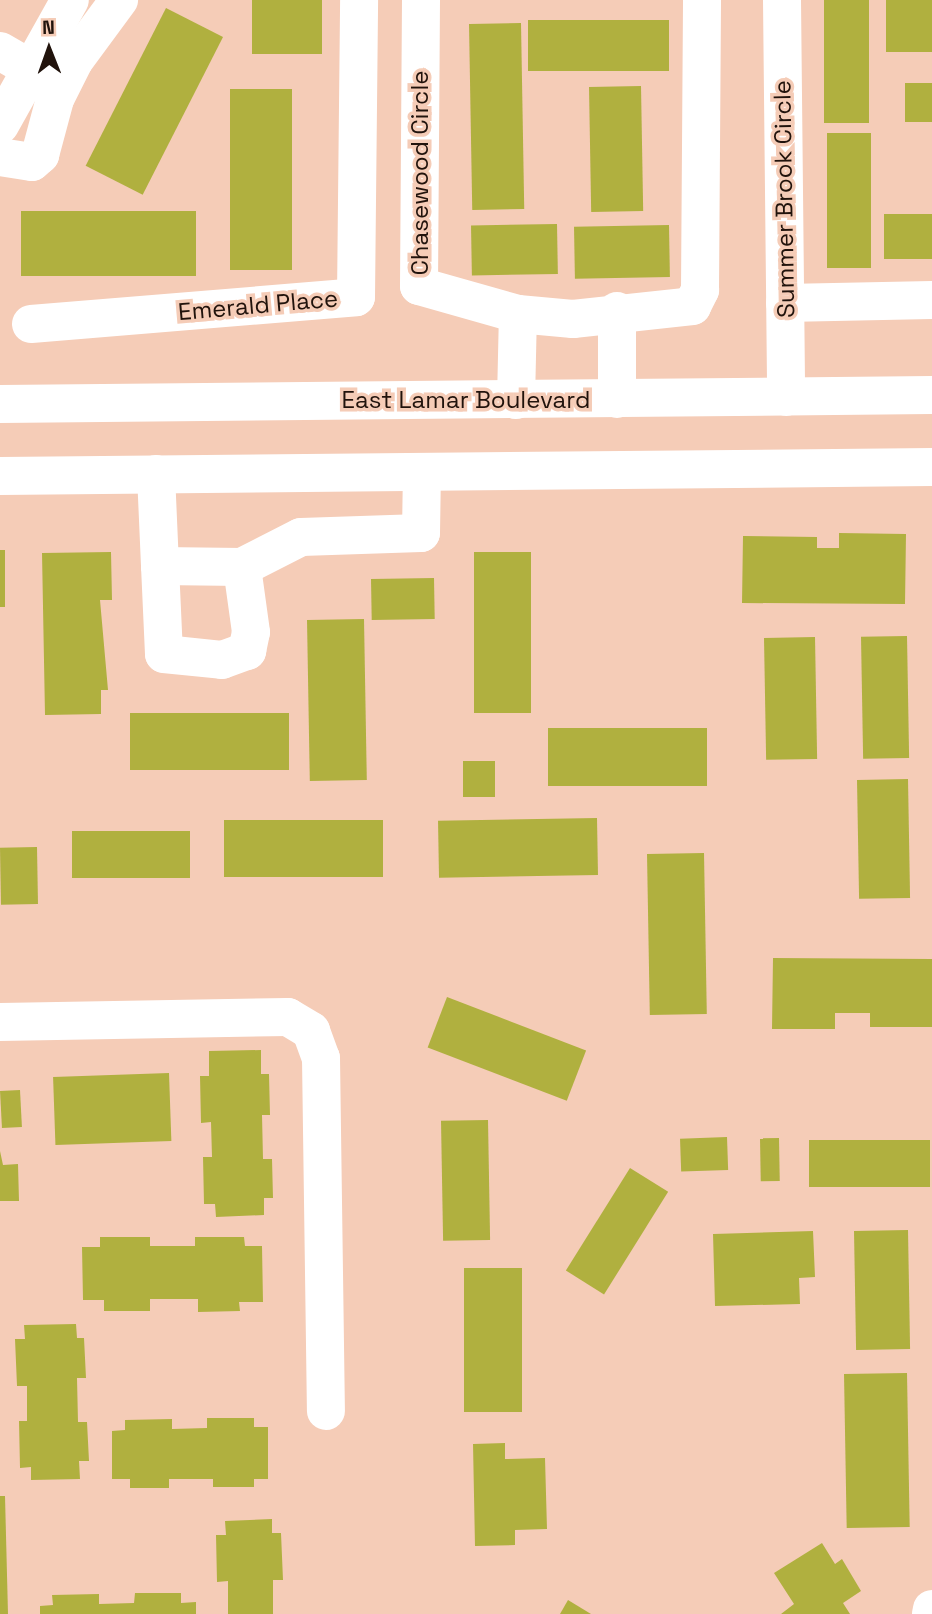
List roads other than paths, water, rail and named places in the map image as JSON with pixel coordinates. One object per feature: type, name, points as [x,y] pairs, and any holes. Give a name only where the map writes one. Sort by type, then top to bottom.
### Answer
[{"type":"main road","points":[[0,125],[15,60],[70,0]]},
{"type":"main road","points":[[0,157],[32,162],[40,155],[55,99],[74,61],[119,0]]},
{"type":"main road","name":"Emerald Place","points":[[32,324],[356,297],[359,0]]},
{"type":"main road","name":"Chasewood Circle","points":[[421,0],[419,286],[518,314],[573,319],[617,311],[692,306],[700,290],[702,0]]},
{"type":"main road","name":"Summer Brook Circle","points":[[782,0],[786,397]]},
{"type":"main road","points":[[785,303],[932,300]]},
{"type":"main road","points":[[617,311],[617,399]]},
{"type":"main road","points":[[516,400],[518,314]]},
{"type":"main road","name":"East Lamar Boulevard","points":[[0,404],[932,395]]},
{"type":"main road","points":[[0,476],[932,467]]},
{"type":"main road","points":[[160,566],[242,567],[302,537],[421,533],[422,471]]},
{"type":"main road","points":[[156,474],[164,653],[222,660],[247,651],[251,632],[242,567]]},
{"type":"main road","points":[[0,1022],[288,1017],[311,1031],[321,1058],[326,1410]]}]
